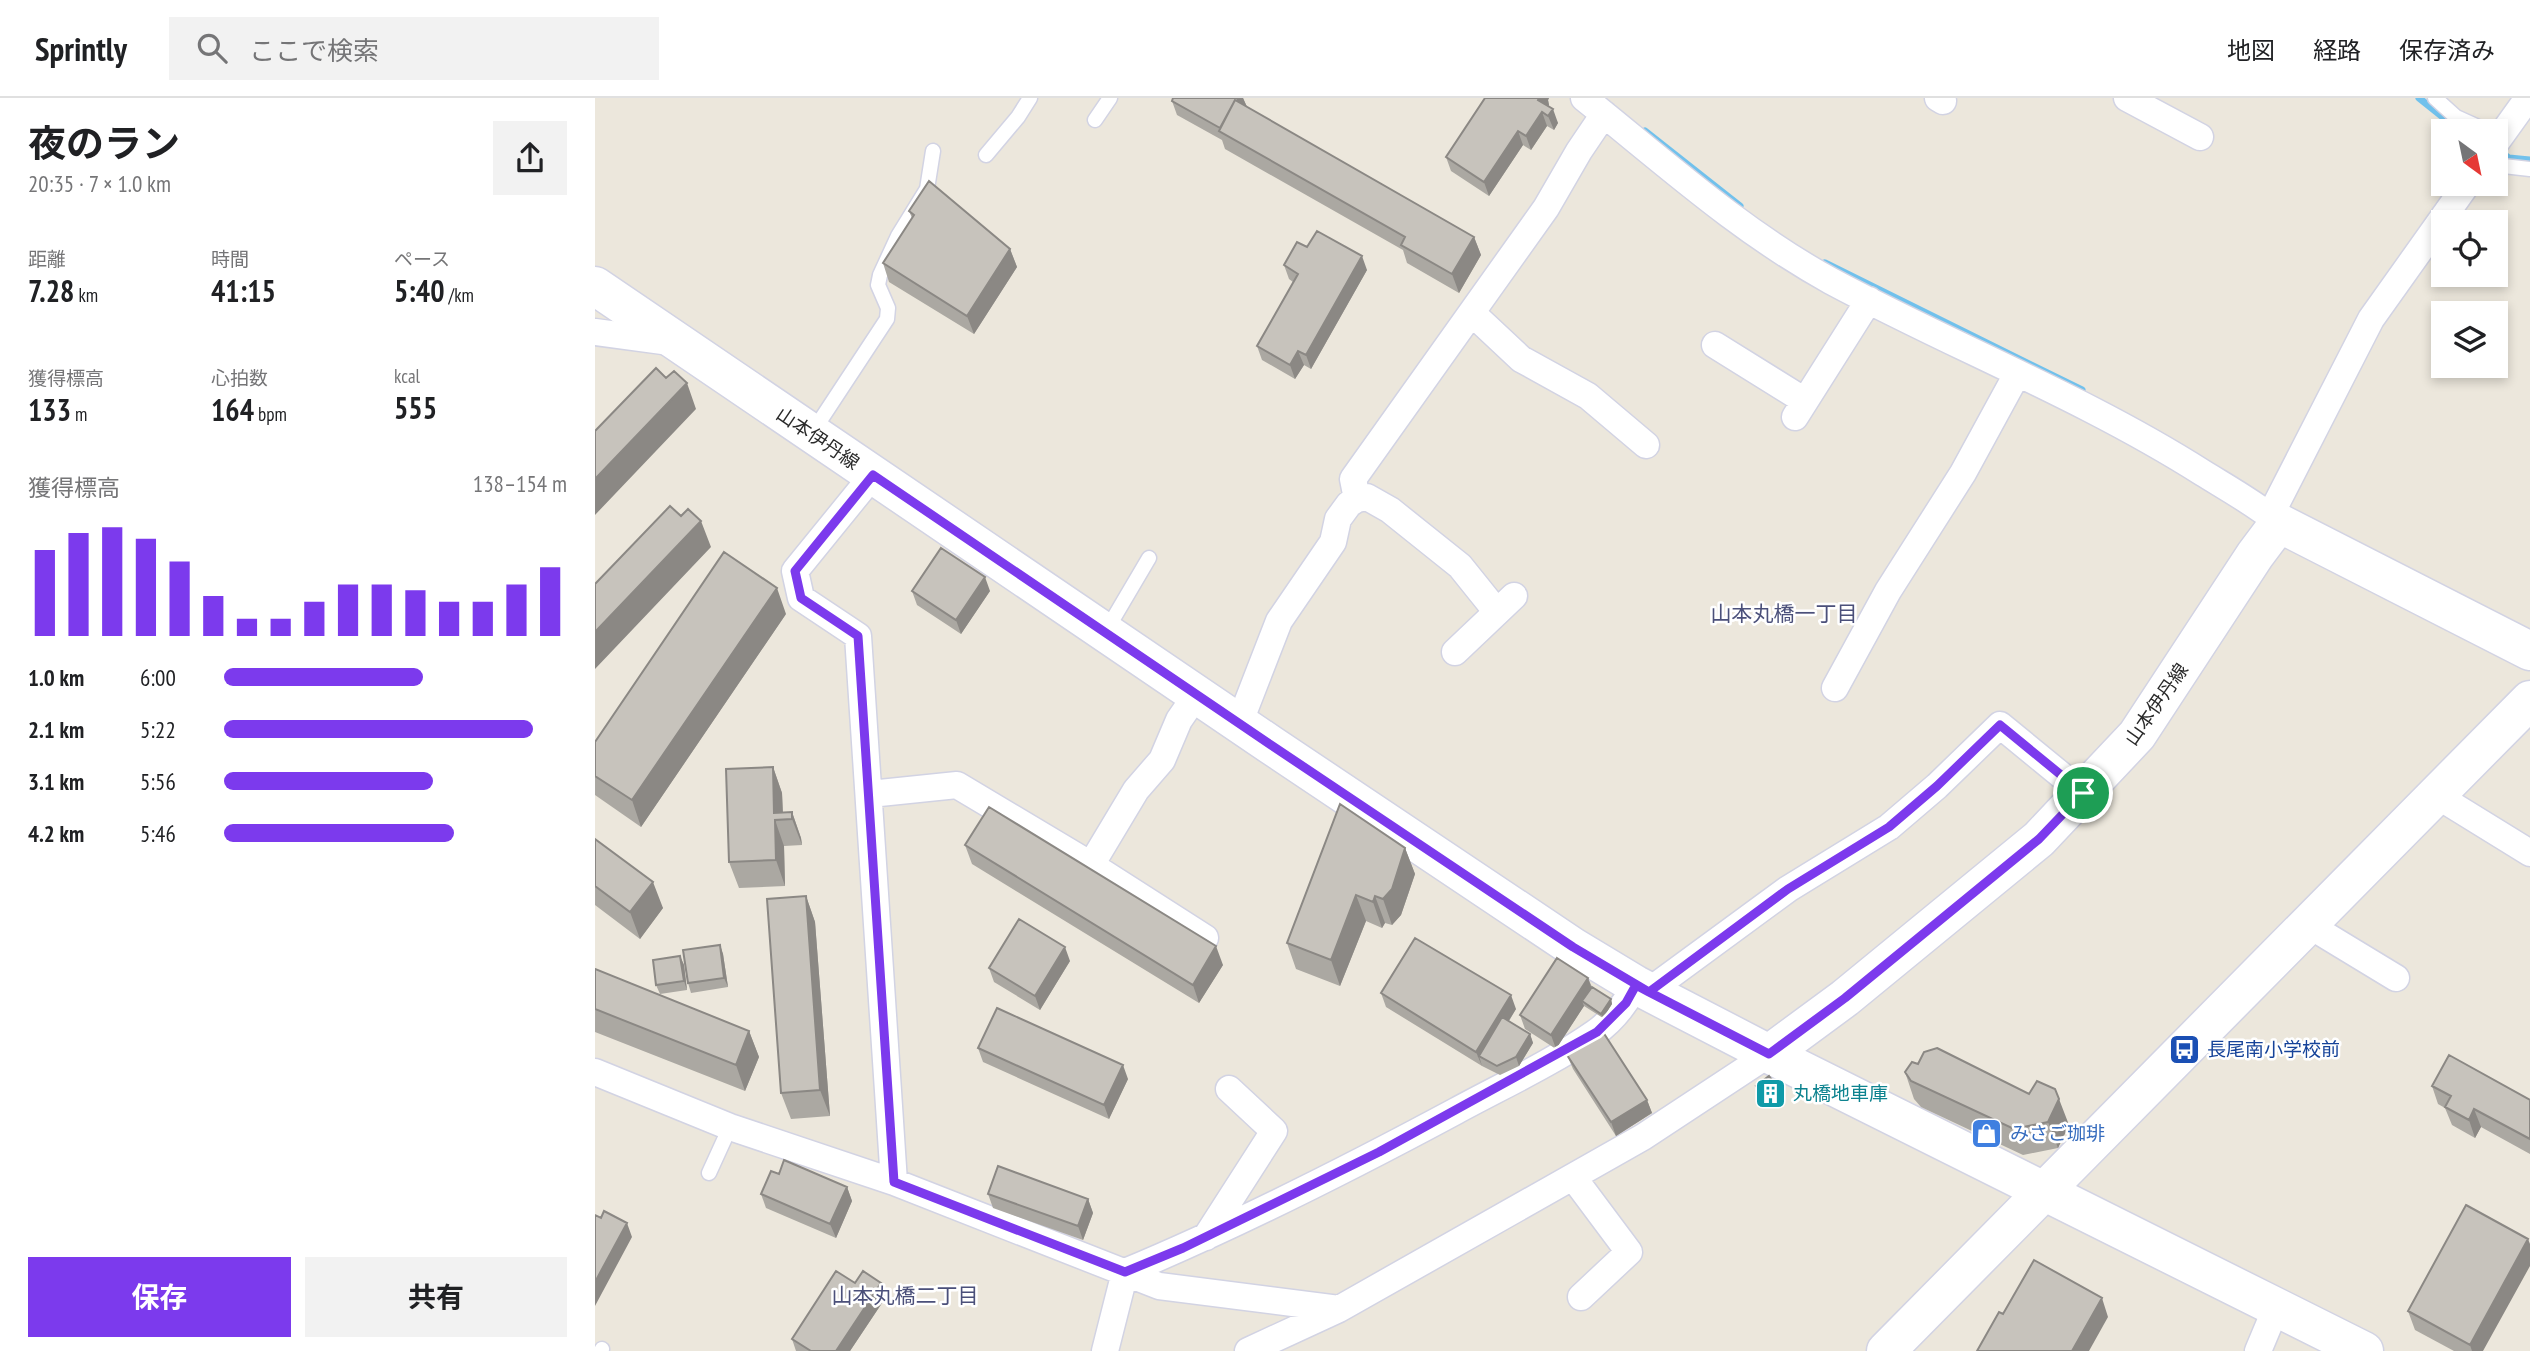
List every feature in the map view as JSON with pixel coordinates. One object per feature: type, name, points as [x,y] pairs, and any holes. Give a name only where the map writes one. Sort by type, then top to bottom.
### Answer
[{"type":"main road","name":"山本伊丹線","points":[[595,286],[1106,631],[1239,724],[1573,947],[1642,988],[1769,1054],[1856,989],[2029,848],[2083,793],[2137,735],[2255,555],[2274,519]]},
{"type":"main road","points":[[2274,519],[2530,651]]},
{"type":"main road","points":[[1886,1351],[2530,700]]},
{"type":"main road","points":[[1769,1054],[2364,1351]]},
{"type":"street","points":[[2508,121],[2528,98]]},
{"type":"street","points":[[2130,99],[2200,137]]},
{"type":"street","points":[[1357,499],[1353,480],[1546,208],[1579,152],[1594,106],[1747,230],[1790,258],[2175,455],[2274,519],[2371,319],[2458,196]]},
{"type":"street","points":[[1728,346],[1800,409],[1869,300]]},
{"type":"street","points":[[1473,314],[1521,359],[1588,396],[1646,445]]},
{"type":"street","points":[[597,335],[679,343]]},
{"type":"street","points":[[1835,688],[1888,591],[1963,473],[2017,374]]},
{"type":"street","points":[[873,475],[795,571],[801,598],[858,636],[894,1182]]},
{"type":"street","points":[[1239,724],[1279,621],[1333,542],[1338,519],[1349,504],[1357,499],[1367,497],[1390,510],[1506,604],[1455,652]]},
{"type":"street","points":[[1091,865],[1136,790],[1162,760],[1179,720],[1197,694]]},
{"type":"street","points":[[1125,1272],[1206,1237],[1379,1152],[1597,1032],[1642,988],[1788,889],[1889,827],[1937,786],[2000,725],[2083,793]]},
{"type":"street","points":[[870,794],[957,785],[1091,865],[1205,938]]},
{"type":"street","points":[[2436,795],[2530,853]]},
{"type":"street","points":[[2307,924],[2396,978]]},
{"type":"street","points":[[1248,1351],[1339,1308],[1573,1177],[1643,1137],[1769,1054]]},
{"type":"street","points":[[596,1074],[730,1127],[894,1182],[1159,1286],[1339,1308]]},
{"type":"street","points":[[1206,1237],[1274,1131],[1229,1089]]},
{"type":"street","points":[[1573,1177],[1629,1252],[1581,1297]]},
{"type":"street","points":[[1105,1351],[1125,1272]]},
{"type":"street","points":[[2257,1351],[2276,1308]]},
{"type":"lane","points":[[986,155],[1018,117],[1030,98]]},
{"type":"lane","points":[[1095,120],[1110,98]]},
{"type":"lane","points":[[2435,98],[2460,119]]},
{"type":"lane","points":[[812,434],[887,319],[888,308],[877,285],[898,236],[927,189],[933,151]]},
{"type":"lane","points":[[2508,166],[2530,169]]},
{"type":"lane","points":[[1106,631],[1149,558]]},
{"type":"lane","points":[[709,1173],[730,1127]]},
{"type":"building","points":[[1173,98],[1239,98],[1235,100],[1220,128],[1172,101]]},
{"type":"building","points":[[1485,98],[1539,98],[1538,100],[1553,109],[1548,116],[1542,112],[1526,136],[1518,131],[1484,182],[1446,157]]},
{"type":"building","points":[[1235,100],[1474,237],[1452,274],[1401,245],[1405,237],[1219,131]]},
{"type":"building","points":[[929,181],[1010,249],[967,316],[883,263],[914,215],[909,211]]},
{"type":"building","points":[[1317,231],[1362,256],[1306,355],[1298,351],[1290,365],[1257,346],[1298,274],[1284,265],[1297,242],[1307,247]]},
{"type":"building","points":[[656,368],[666,378],[674,371],[687,383],[595,479],[595,431]]},
{"type":"building","points":[[670,506],[681,516],[688,509],[701,521],[595,632],[595,584]]},
{"type":"building","points":[[941,548],[985,577],[956,620],[912,591]]},
{"type":"building","points":[[724,552],[777,588],[632,800],[595,776],[595,742]]},
{"type":"building","points":[[773,767],[774,813],[792,812],[792,819],[775,820],[776,860],[729,862],[726,769]]},
{"type":"building","points":[[1340,804],[1405,848],[1392,889],[1383,899],[1375,896],[1373,902],[1356,895],[1331,960],[1287,943]]},
{"type":"building","points":[[989,807],[1216,946],[1193,985],[965,845]]},
{"type":"building","points":[[595,839],[653,882],[630,912],[595,886]]},
{"type":"building","points":[[806,896],[820,1090],[781,1093],[767,899]]},
{"type":"building","points":[[1019,919],[1065,947],[1035,996],[989,968]]},
{"type":"building","points":[[1415,938],[1511,995],[1476,1052],[1381,993]]},
{"type":"building","points":[[720,945],[724,978],[688,983],[683,950]]},
{"type":"building","points":[[680,956],[684,981],[656,985],[653,960]]},
{"type":"building","points":[[1557,958],[1588,978],[1551,1035],[1520,1015]]},
{"type":"building","points":[[595,969],[749,1031],[736,1065],[595,1009]]},
{"type":"building","points":[[1592,987],[1611,999],[1601,1014],[1582,1001]]},
{"type":"building","points":[[997,1008],[1123,1065],[1104,1105],[978,1048]]},
{"type":"building","points":[[1502,1017],[1530,1034],[1516,1057],[1497,1066],[1479,1056]]},
{"type":"building","points":[[1603,1032],[1647,1100],[1611,1122],[1567,1055]]},
{"type":"building","points":[[1937,1048],[2029,1094],[2037,1081],[2055,1089],[2059,1099],[2048,1122],[2014,1129],[1911,1081],[1905,1072],[1912,1062],[1918,1064],[1924,1052]]},
{"type":"building","points":[[2449,1055],[2530,1100],[2530,1139],[2474,1109],[2469,1120],[2445,1107],[2451,1096],[2432,1086]]},
{"type":"building","name":"丸橋地車庫","points":[[1769,1076],[1780,1090],[1768,1100],[1756,1086]]},
{"type":"building","points":[[784,1160],[847,1187],[830,1224],[761,1194],[771,1171],[779,1174]]},
{"type":"building","points":[[998,1166],[1088,1199],[1078,1226],[988,1194]]},
{"type":"building","points":[[2466,1205],[2528,1239],[2470,1345],[2408,1311]]},
{"type":"building","points":[[604,1211],[627,1223],[595,1282],[595,1215],[601,1218]]},
{"type":"building","points":[[2034,1260],[2102,1298],[2072,1351],[1977,1351],[1999,1312],[2003,1314]]},
{"type":"building","points":[[836,1271],[855,1283],[863,1271],[881,1283],[836,1351],[811,1351],[792,1339]]},
{"type":"waterway","points":[[2419,98],[2445,119]]},
{"type":"waterway","points":[[1645,131],[1740,206]]},
{"type":"waterway","points":[[2508,157],[2530,160]]},
{"type":"waterway","points":[[1825,263],[2082,390]]},
{"type":"place","name":"長尾南小学校前","points":[[2184,1049]]},
{"type":"place","name":"丸橋地車庫","points":[[1770,1093]]},
{"type":"place","name":"みさご珈琲","points":[[1987,1133]]},
{"type":"district","name":"山本丸橋一丁目","points":[[1784,614]]},
{"type":"district","name":"山本丸橋二丁目","points":[[905,1296]]},
{"type":"route","points":[[2083,793],[2000,725],[1937,786],[1889,827],[1788,889],[1649,992],[1636,985],[1626,1003],[1597,1032],[1379,1152],[1183,1248],[1125,1272],[894,1182],[858,636],[801,598],[795,571],[873,475],[1573,947],[1649,992],[1769,1054],[1931,929],[2039,839],[2083,793]]}]
